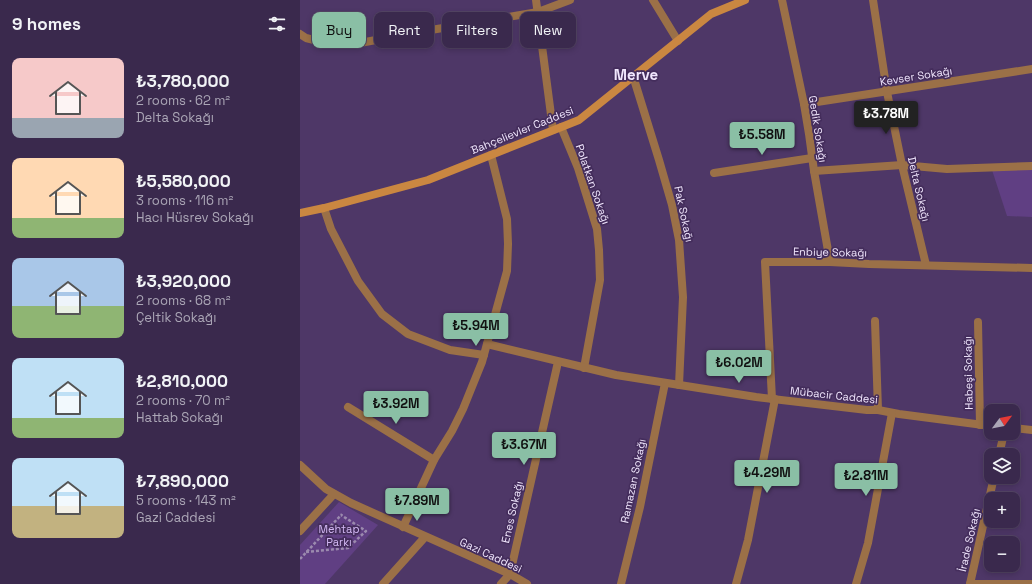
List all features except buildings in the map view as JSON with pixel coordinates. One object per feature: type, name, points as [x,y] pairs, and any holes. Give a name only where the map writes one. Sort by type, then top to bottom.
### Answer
[{"type":"main road","name":"Bahçelievler Caddesi","points":[[300,212],[324,208],[428,180],[579,120],[711,14],[745,0]]},
{"type":"street","name":"Polatkan Sokağı","points":[[536,0],[538,12]]},
{"type":"street","points":[[538,12],[570,0]]},
{"type":"street","points":[[653,0],[678,41]]},
{"type":"street","name":"Gedik Sokağı","points":[[782,0],[804,104],[830,262]]},
{"type":"street","name":"Delta Sokağı","points":[[873,0],[887,92],[902,165],[926,265]]},
{"type":"street","points":[[300,34],[306,38],[326,43],[360,43],[520,15]]},
{"type":"street","name":"Polatkan Sokağı","points":[[544,48],[557,129],[578,168],[598,236],[600,280],[584,368]]},
{"type":"street","name":"Kevser Sokağı","points":[[804,104],[1032,69]]},
{"type":"street","name":"Pak Sokağı","points":[[633,76],[662,168],[672,205],[679,240],[683,297],[679,385]]},
{"type":"street","points":[[403,527],[434,460],[452,431],[463,409],[484,354],[507,271],[508,244],[506,218],[491,155]]},
{"type":"street","points":[[714,173],[812,158]]},
{"type":"street","points":[[814,171],[902,165],[947,169],[1032,166]]},
{"type":"street","points":[[324,208],[331,229],[358,282],[382,314],[408,334],[450,350],[484,354]]},
{"type":"street","name":"Enbiye Sokağı","points":[[774,399],[765,262],[830,262],[1032,268]]},
{"type":"street","points":[[875,321],[878,410]]},
{"type":"street","name":"Habeşi Sokağı","points":[[978,322],[980,425]]},
{"type":"street","name":"Mübacir Caddesi","points":[[487,344],[616,375],[774,399],[878,410],[984,425]]},
{"type":"street","name":"Enes Sokağı","points":[[510,574],[558,362]]},
{"type":"street","name":"Ramazan Sokağı","points":[[621,584],[640,507],[665,383]]},
{"type":"street","points":[[736,584],[748,540],[774,399]]},
{"type":"street","points":[[348,407],[434,460]]},
{"type":"street","points":[[856,584],[868,543],[892,413]]},
{"type":"street","points":[[1020,429],[1032,430]]},
{"type":"street","name":"Gazi Caddesi","points":[[300,465],[326,489],[351,503],[510,574],[527,584]]},
{"type":"street","name":"İrade Sokağı","points":[[970,584],[992,484]]},
{"type":"street","points":[[300,531],[334,494]]},
{"type":"street","points":[[383,584],[426,537]]},
{"type":"street","points":[[500,584],[510,574]]},
{"type":"street","points":[[970,584],[1032,584]]},
{"type":"path","points":[[300,559],[351,503]]},
{"type":"path","points":[[306,552],[348,548],[366,531],[341,514]]},
{"type":"green space","points":[[1032,166],[1032,217],[1007,216],[992,170]]},
{"type":"green space","name":"Mehtap Parkı","points":[[339,502],[378,525],[325,584],[300,584],[300,545]]},
{"type":"district","name":"Merve","points":[[636,75]]}]
